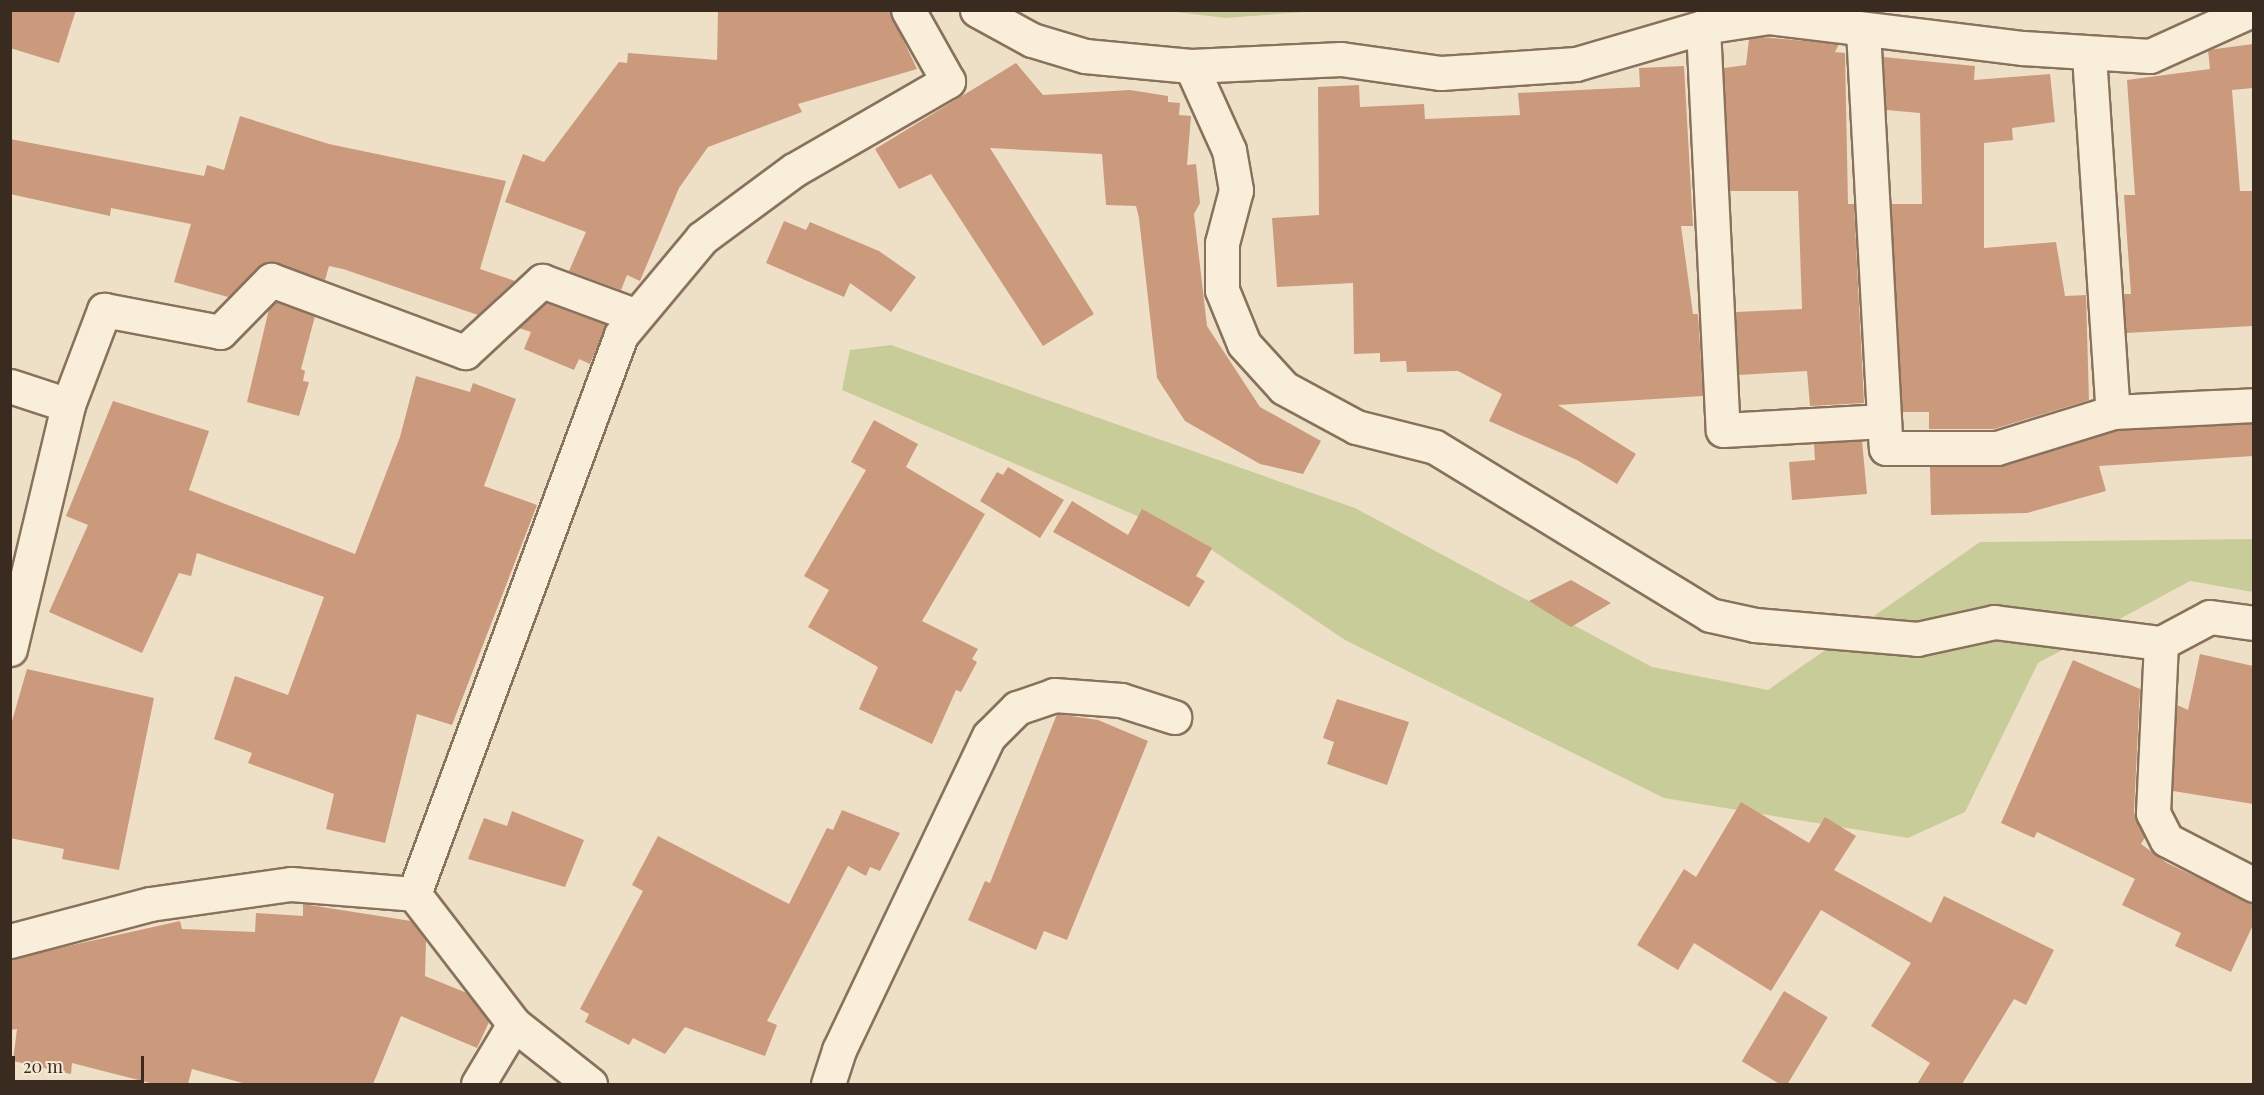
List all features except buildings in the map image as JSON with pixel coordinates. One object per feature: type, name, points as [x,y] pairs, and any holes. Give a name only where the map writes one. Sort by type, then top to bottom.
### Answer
[{"type":"street","points":[[414,894],[621,335],[634,315],[702,238],[794,170],[948,81],[908,10]]},
{"type":"street","points":[[977,10],[1032,40],[1085,56],[1191,66],[1341,59],[1441,73],[1576,64],[1703,27],[1769,17],[1863,30],[2089,55],[2150,56],[2252,10]]},
{"type":"street","points":[[1703,27],[1723,430],[1884,421]]},
{"type":"street","points":[[1863,30],[1886,448],[1997,448],[2113,412],[2253,405]]},
{"type":"street","points":[[2089,55],[2113,412]]},
{"type":"street","points":[[1191,66],[1229,150],[1236,190],[1222,243],[1222,290],[1244,344],[1284,388],[1356,427],[1435,447],[1710,615],[1755,625],[1917,639],[1994,622],[2161,643],[2210,616],[2253,623]]},
{"type":"street","points":[[10,649],[68,405],[104,310],[220,332],[271,280],[465,352],[542,281],[634,315]]},
{"type":"street","points":[[10,386],[68,405]]},
{"type":"street","points":[[2161,643],[2153,813],[2167,840],[2253,885]]},
{"type":"street","points":[[828,1084],[839,1050],[989,736],[1017,708],[1054,694],[1121,700],[1174,717]]},
{"type":"street","points":[[10,941],[150,904],[291,884],[414,894],[513,1024],[590,1084]]},
{"type":"street","points":[[478,1084],[513,1024]]},
{"type":"green space","points":[[1167,10],[1317,11],[1226,18]]},
{"type":"green space","points":[[891,345],[1355,508],[1652,667],[1768,690],[1980,542],[2253,539],[2253,592],[2190,581],[2038,663],[1965,812],[1908,838],[1664,798],[1345,640],[1203,544],[842,390],[850,350]]}]
